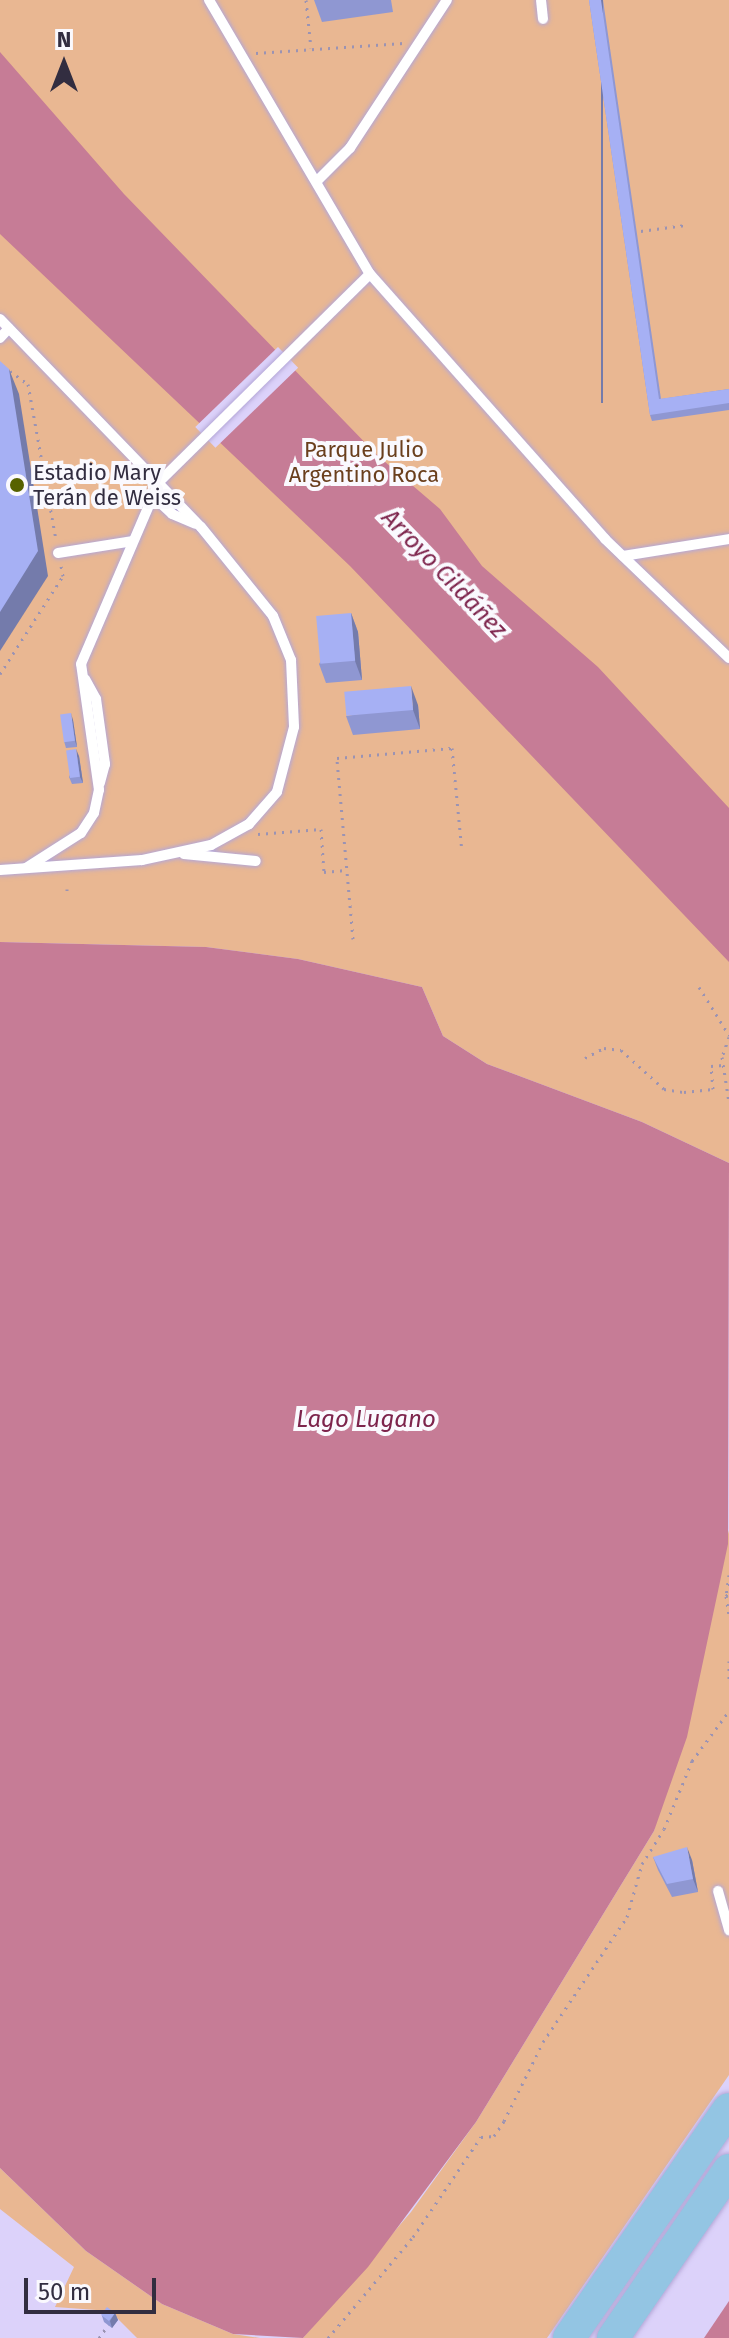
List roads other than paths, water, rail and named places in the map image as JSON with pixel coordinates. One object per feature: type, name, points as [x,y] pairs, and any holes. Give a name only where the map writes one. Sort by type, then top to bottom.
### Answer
[{"type":"main road","points":[[569,2338],[729,2109]]},
{"type":"main road","points":[[613,2338],[729,2170]]},
{"type":"lane","points":[[209,0],[370,274],[623,556],[729,658]]},
{"type":"lane","points":[[317,181],[350,148],[447,0]]},
{"type":"lane","points":[[541,0],[543,19]]},
{"type":"lane","points":[[25,869],[81,833],[94,813],[99,790],[81,664],[159,482],[370,274]]},
{"type":"lane","points":[[0,319],[201,527],[273,616],[291,660],[294,727],[277,792],[249,824],[211,845],[174,853],[0,870]]},
{"type":"lane","points":[[0,338],[9,328]]},
{"type":"lane","points":[[153,496],[172,514],[201,527]]},
{"type":"lane","points":[[623,556],[729,539]]},
{"type":"lane","points":[[58,553],[133,541]]},
{"type":"lane","points":[[174,853],[256,861]]},
{"type":"lane","points":[[718,1891],[729,1930]]},
{"type":"water","name":"Arroyo Cildáñez","points":[[0,52],[124,194],[377,455],[440,509],[482,566],[598,667],[729,808],[729,962],[350,566],[0,234]]},
{"type":"water","name":"Lago Lugano","points":[[0,942],[206,947],[298,959],[422,987],[443,1036],[487,1064],[642,1122],[729,1163],[728,1544],[687,1737],[654,1831],[476,2122],[368,2267],[303,2338],[233,2334],[162,2304],[86,2251],[0,2168]]},
{"type":"water","points":[[729,2301],[729,2338],[704,2338]]},
{"type":"place","name":"Estadio Mary Terán de Weiss","points":[[17,485]]},
{"type":"park label","name":"Parque Julio Argentino Roca","points":[[364,462]]}]
